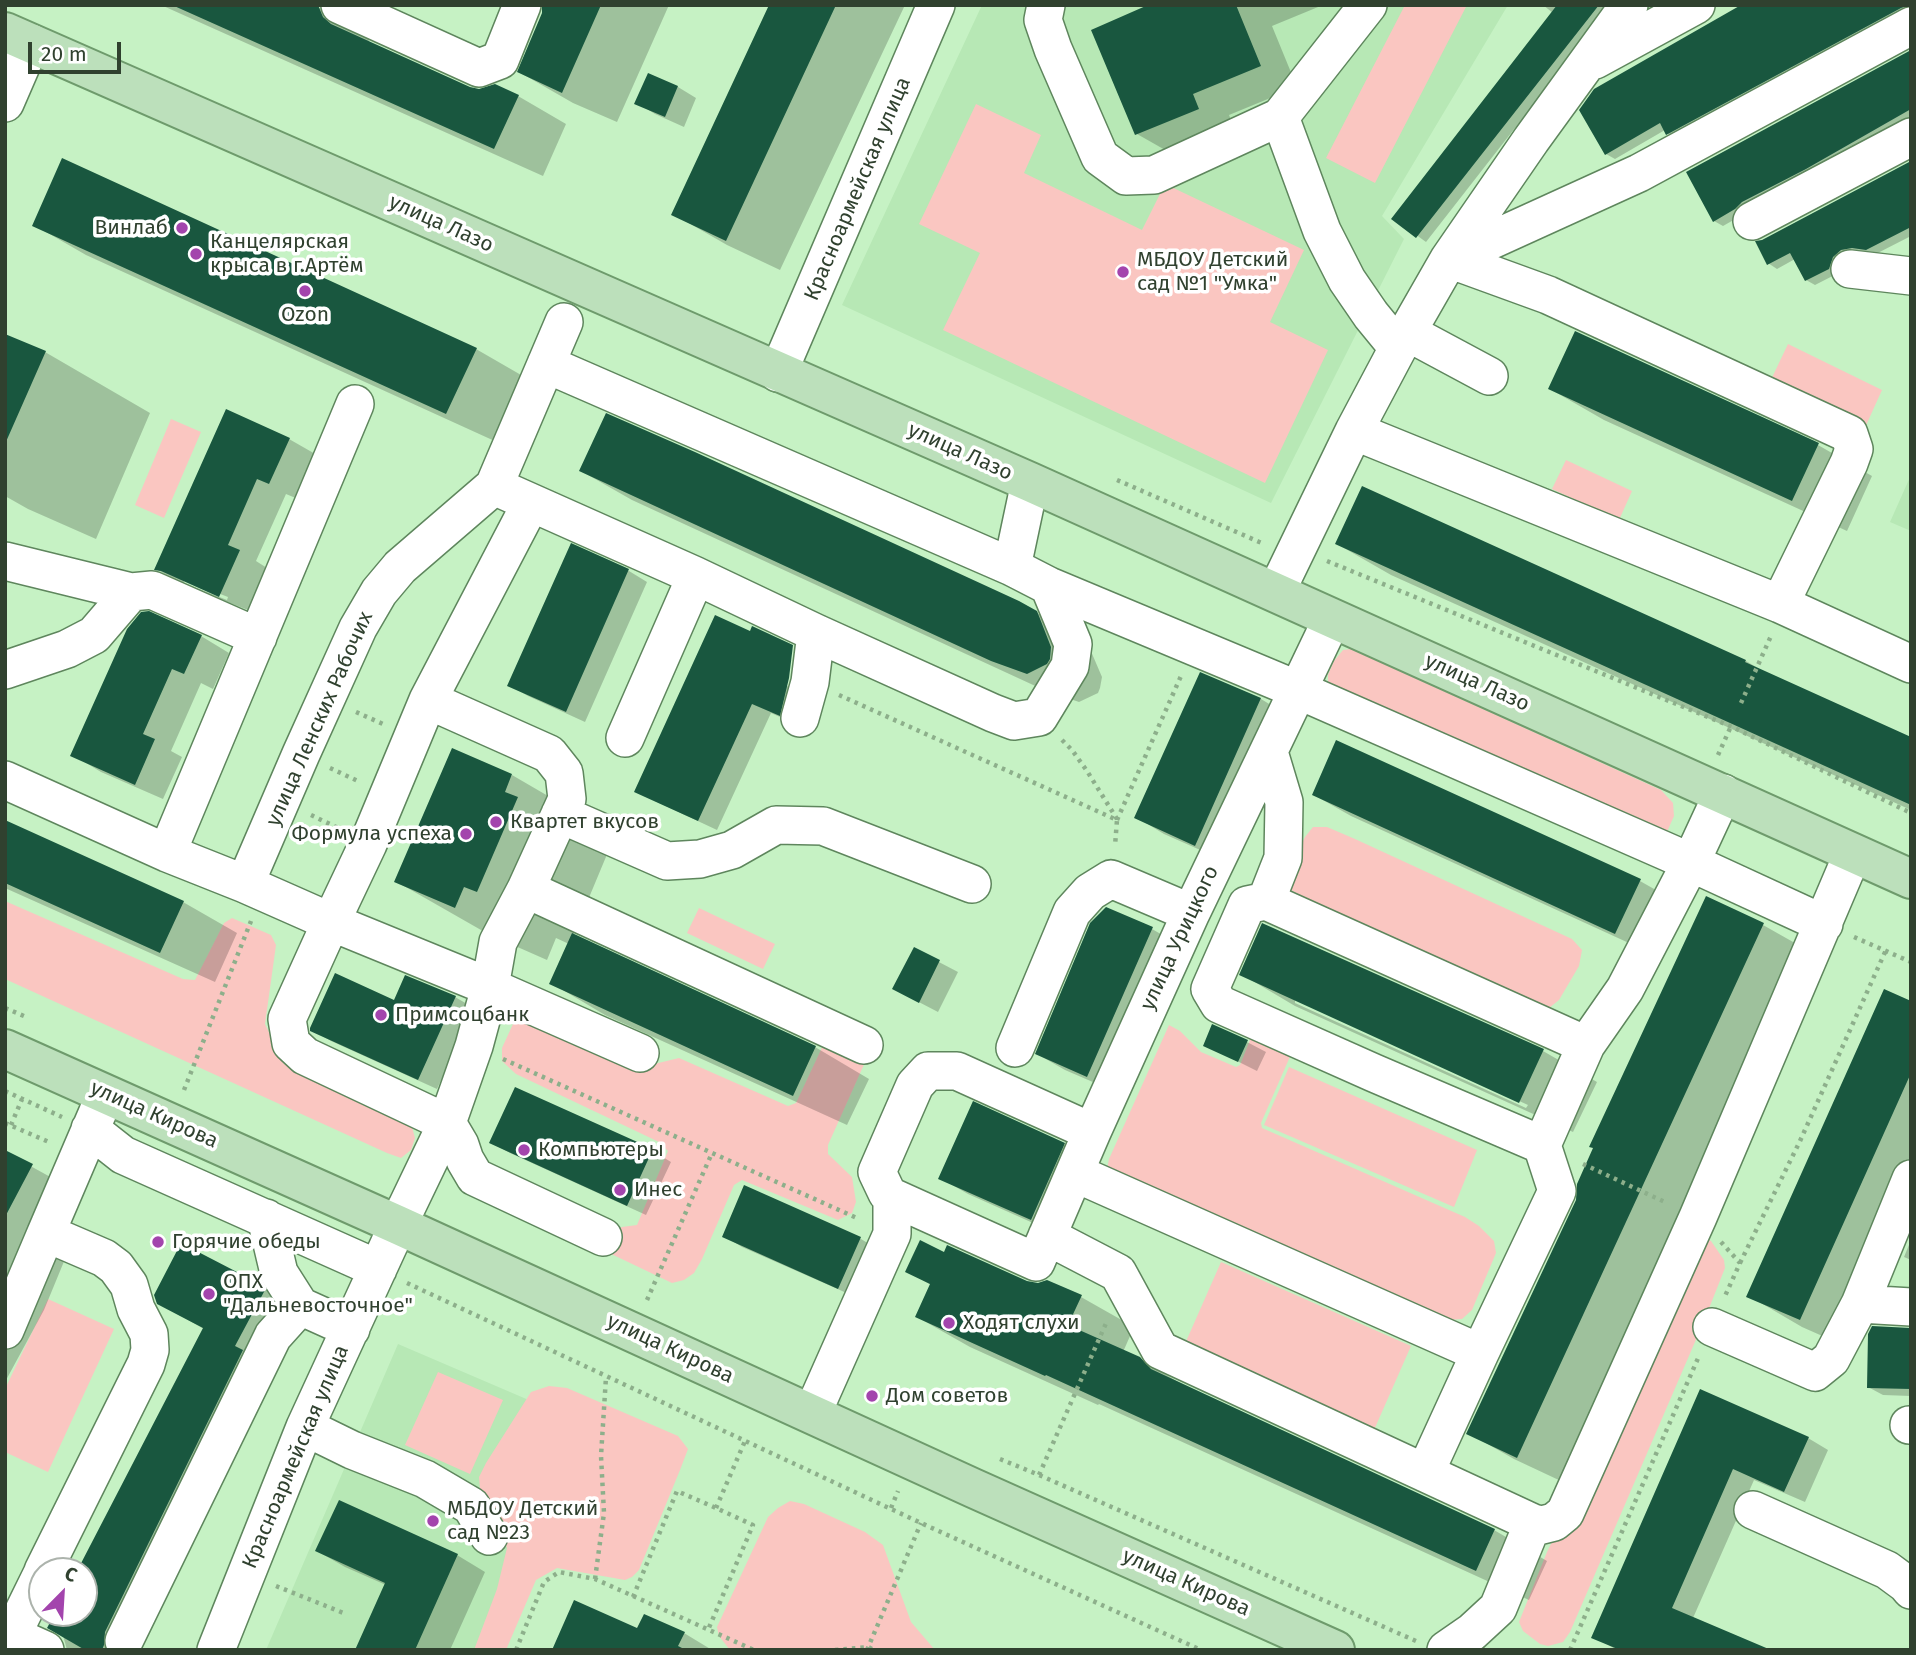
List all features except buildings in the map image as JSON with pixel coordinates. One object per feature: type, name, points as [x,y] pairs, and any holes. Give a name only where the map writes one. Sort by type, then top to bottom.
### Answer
[{"type":"main road","name":"улица Лазо","points":[[18,38],[1030,482],[1911,879]]},
{"type":"main road","name":"улица Кирова","points":[[5,1049],[1335,1650]]},
{"type":"street","points":[[340,5],[479,68],[500,60],[522,5]]},
{"type":"street","name":"Красноармейская улица","points":[[778,373],[936,5]]},
{"type":"street","points":[[1046,5],[1043,20],[1053,49],[1100,156],[1126,176],[1154,175],[1280,117],[1368,5]]},
{"type":"street","points":[[1276,592],[1354,431],[1402,340],[1450,259],[1531,140],[1629,5]]},
{"type":"street","points":[[1588,63],[1696,5]]},
{"type":"street","points":[[1450,259],[1639,173],[1911,26]]},
{"type":"street","points":[[5,103],[18,38]]},
{"type":"street","points":[[1280,117],[1322,231],[1347,280],[1371,316],[1402,340],[1489,376]]},
{"type":"street","points":[[1752,221],[1911,137]]},
{"type":"street","points":[[1450,259],[1548,295],[1849,434],[1854,449],[1850,463],[1782,605]]},
{"type":"street","points":[[1850,269],[1911,276]]},
{"type":"street","name":"улица Ленских Рабочих","points":[[254,888],[282,800],[358,628],[379,592],[400,567],[494,486],[564,323]]},
{"type":"street","points":[[546,364],[1012,567],[1049,586],[1298,690],[1691,862],[1824,924]]},
{"type":"street","points":[[167,853],[355,404]]},
{"type":"street","points":[[1354,431],[1782,605],[1911,664]]},
{"type":"street","points":[[1012,567],[1030,482]]},
{"type":"street","points":[[494,486],[696,576],[816,634],[1014,721],[1039,717],[1070,666],[1073,644],[1049,586]]},
{"type":"street","points":[[531,503],[428,700],[368,844],[287,1019],[291,1043],[305,1056],[447,1124],[475,1177],[603,1237]]},
{"type":"street","points":[[5,561],[131,592],[152,590],[258,636]]},
{"type":"street","points":[[625,738],[696,576]]},
{"type":"street","points":[[5,670],[66,649],[94,635],[131,592]]},
{"type":"street","name":"улица Урицкого","points":[[1042,1249],[1191,913],[1332,619]]},
{"type":"street","points":[[800,718],[810,682],[816,634]]},
{"type":"street","name":"Красноармейская улица","points":[[216,1650],[305,1427],[447,1124],[474,1046],[490,987],[498,942],[526,889],[567,799],[564,773],[549,754],[428,700]]},
{"type":"street","points":[[1266,901],[1283,858],[1284,813],[1284,802],[1269,752]]},
{"type":"street","points":[[5,780],[167,853],[490,987],[640,1053]]},
{"type":"street","points":[[1425,1473],[1557,1191],[1542,1145],[1586,1045],[1625,989],[1691,862],[1723,793]]},
{"type":"street","points":[[555,826],[667,860],[700,859],[732,850],[776,825],[823,826],[972,884]]},
{"type":"street","points":[[1092,1132],[957,1071],[928,1071],[915,1085],[877,1172],[887,1193],[892,1197],[1118,1273],[1160,1350],[1533,1522],[1542,1525],[1554,1522],[1565,1513],[1698,1217],[1853,853]]},
{"type":"street","points":[[1015,1048],[1072,912],[1090,892],[1111,878],[1191,913]]},
{"type":"street","points":[[526,889],[864,1045]]},
{"type":"street","points":[[1542,1145],[1219,1004],[1210,989],[1247,905],[1266,901],[1586,1045]]},
{"type":"street","points":[[5,1330],[106,1094]]},
{"type":"street","points":[[84,1142],[123,1155],[378,1269]]},
{"type":"street","points":[[1075,1173],[1480,1353]]},
{"type":"street","points":[[1712,1327],[1815,1372],[1831,1359],[1860,1304],[1911,1179]]},
{"type":"street","points":[[812,1413],[892,1234],[892,1197]]},
{"type":"street","points":[[266,1218],[279,1273],[300,1306],[351,1329]]},
{"type":"street","points":[[46,1233],[104,1258],[116,1267],[128,1285],[136,1309],[149,1334],[150,1350],[146,1364],[50,1557]]},
{"type":"street","points":[[1860,1304],[1911,1307]]},
{"type":"street","points":[[124,1642],[274,1336],[300,1306]]},
{"type":"street","points":[[305,1427],[352,1450],[425,1479],[471,1506],[489,1536]]},
{"type":"street","points":[[1753,1510],[1887,1570],[1911,1590]]},
{"type":"street","points":[[1446,1650],[1472,1632],[1498,1608],[1533,1522]]},
{"type":"street","points":[[28,1598],[8,1633],[45,1650]]},
{"type":"path","points":[[1298,548],[1730,726],[1911,813]]},
{"type":"path","points":[[1741,703],[1782,605]]},
{"type":"path","points":[[1111,878],[1117,820],[1194,648]]},
{"type":"path","points":[[810,682],[1117,820]]},
{"type":"path","points":[[327,698],[413,738]]},
{"type":"path","points":[[1039,717],[1073,750],[1117,820]]},
{"type":"path","points":[[301,754],[388,796]]},
{"type":"path","points":[[282,800],[368,844]]},
{"type":"path","points":[[184,1090],[254,888]]},
{"type":"path","points":[[1824,924],[1911,961]]},
{"type":"path","points":[[1570,1650],[1740,1263],[1800,1142],[1886,950]]},
{"type":"path","points":[[474,1046],[892,1234]]},
{"type":"path","points":[[5,1091],[22,1099],[84,1142]]},
{"type":"path","points":[[22,1099],[8,1124],[84,1142]]},
{"type":"path","points":[[1542,1145],[1698,1217],[1740,1263]]},
{"type":"path","points":[[646,1301],[712,1153]]},
{"type":"path","points":[[378,1269],[921,1523],[1201,1650]]},
{"type":"path","points":[[1039,1475],[1107,1320]]},
{"type":"path","points":[[594,1579],[604,1513],[601,1456],[606,1377]]},
{"type":"path","points":[[716,1508],[745,1441]]},
{"type":"path","points":[[633,1597],[677,1491],[716,1508],[753,1525],[708,1630]]},
{"type":"path","points":[[868,1648],[921,1523]]},
{"type":"path","points":[[516,1650],[544,1582],[559,1572],[594,1579],[754,1650]]},
{"type":"path","points":[[246,1574],[346,1614]]},
{"type":"path","points":[[835,1650],[874,1650]]},
{"type":"shaded area","name":"МБДОУ Детский сад №1 \"Умка\"","points":[[982,5],[1508,5],[1382,216],[1404,239],[1271,503],[842,305]]},
{"type":"shaded area","points":[[1405,5],[1467,5],[1375,183],[1326,158]]},
{"type":"shaded area","points":[[976,104],[1041,135],[1024,173],[1142,230],[1165,184],[1304,250],[1270,322],[1328,350],[1265,483],[943,330],[980,253],[919,224]]},
{"type":"shaded area","points":[[1788,344],[1882,390],[1863,432],[1768,386]]},
{"type":"shaded area","points":[[171,419],[201,432],[164,518],[135,505]]},
{"type":"shaded area","points":[[1566,460],[1632,491],[1619,520],[1552,489]]},
{"type":"shaded area","points":[[1911,475],[1911,531],[1890,522]]},
{"type":"shaded area","points":[[1351,649],[1661,790],[1673,803],[1674,816],[1666,834],[1328,687],[1328,675],[1334,661],[1343,650]]},
{"type":"shaded area","points":[[1313,827],[1327,827],[1355,839],[1572,939],[1582,950],[1579,966],[1559,1000],[1549,1008],[1533,1003],[1291,890],[1288,879],[1294,859]]},
{"type":"shaded area","points":[[5,901],[183,979],[195,980],[224,923],[232,918],[271,935],[276,945],[265,1024],[284,1064],[412,1127],[415,1138],[411,1150],[401,1158],[387,1153],[5,979]]},
{"type":"shaded area","points":[[699,908],[775,944],[763,969],[687,933]]},
{"type":"shaded area","points":[[522,1015],[646,1066],[679,1058],[788,1106],[796,1103],[826,1039],[866,1060],[828,1145],[828,1154],[852,1177],[856,1202],[852,1213],[838,1220],[742,1180],[734,1185],[694,1273],[684,1280],[672,1283],[605,1251],[609,1234],[622,1227],[637,1225],[668,1151],[659,1142],[516,1074],[502,1061],[502,1048],[513,1024]]},
{"type":"shaded area","points":[[1169,1025],[1180,1031],[1201,1052],[1236,1067],[1240,1065],[1252,1035],[1292,1052],[1261,1123],[1262,1128],[1465,1217],[1479,1226],[1494,1241],[1496,1253],[1472,1310],[1462,1319],[1446,1320],[1107,1169],[1109,1159]]},
{"type":"shaded area","points":[[1289,1067],[1477,1150],[1454,1207],[1264,1125]]},
{"type":"shaded area","points":[[1704,1237],[1711,1241],[1724,1260],[1725,1268],[1704,1321],[1570,1632],[1563,1642],[1548,1646],[1540,1644],[1523,1631],[1519,1622],[1547,1552]]},
{"type":"shaded area","points":[[1221,1262],[1411,1346],[1374,1430],[1184,1346]]},
{"type":"shaded area","points":[[48,1299],[114,1329],[48,1472],[5,1452],[5,1389]]},
{"type":"shaded area","name":"МБДОУ Детский сад №23","points":[[398,1344],[587,1425],[490,1650],[266,1650]]},
{"type":"shaded area","points":[[438,1372],[503,1400],[470,1474],[405,1445]]},
{"type":"shaded area","points":[[549,1386],[567,1388],[678,1436],[688,1449],[639,1570],[632,1577],[625,1580],[557,1568],[536,1580],[506,1650],[474,1650],[497,1589],[507,1548],[480,1489],[479,1477],[531,1392]]},
{"type":"shaded area","points":[[790,1501],[804,1504],[865,1532],[883,1545],[911,1622],[935,1650],[730,1650],[719,1636],[717,1627],[768,1517]]},
{"type":"place","name":"Винлаб","points":[[182,228]]},
{"type":"place","name":"Канцелярская крыса в г.Артём","points":[[196,254]]},
{"type":"place","name":"МБДОУ Детский сад №1 \"Умка\"","points":[[1123,272]]},
{"type":"place","name":"Ozon","points":[[305,291]]},
{"type":"place","name":"Квартет вкусов","points":[[496,822]]},
{"type":"place","name":"Формула успеха","points":[[466,834]]},
{"type":"place","name":"Примсоцбанк","points":[[381,1015]]},
{"type":"place","name":"Компьютеры","points":[[524,1150]]},
{"type":"place","name":"Инес","points":[[620,1190]]},
{"type":"place","name":"Горячие обеды","points":[[158,1242]]},
{"type":"place","name":"ОПХ \"Дальневосточное\"","points":[[209,1294]]},
{"type":"place","name":"Ходят слухи","points":[[949,1323]]},
{"type":"place","name":"Дом советов","points":[[872,1396]]},
{"type":"place","name":"МБДОУ Детский сад №23","points":[[433,1521]]}]
